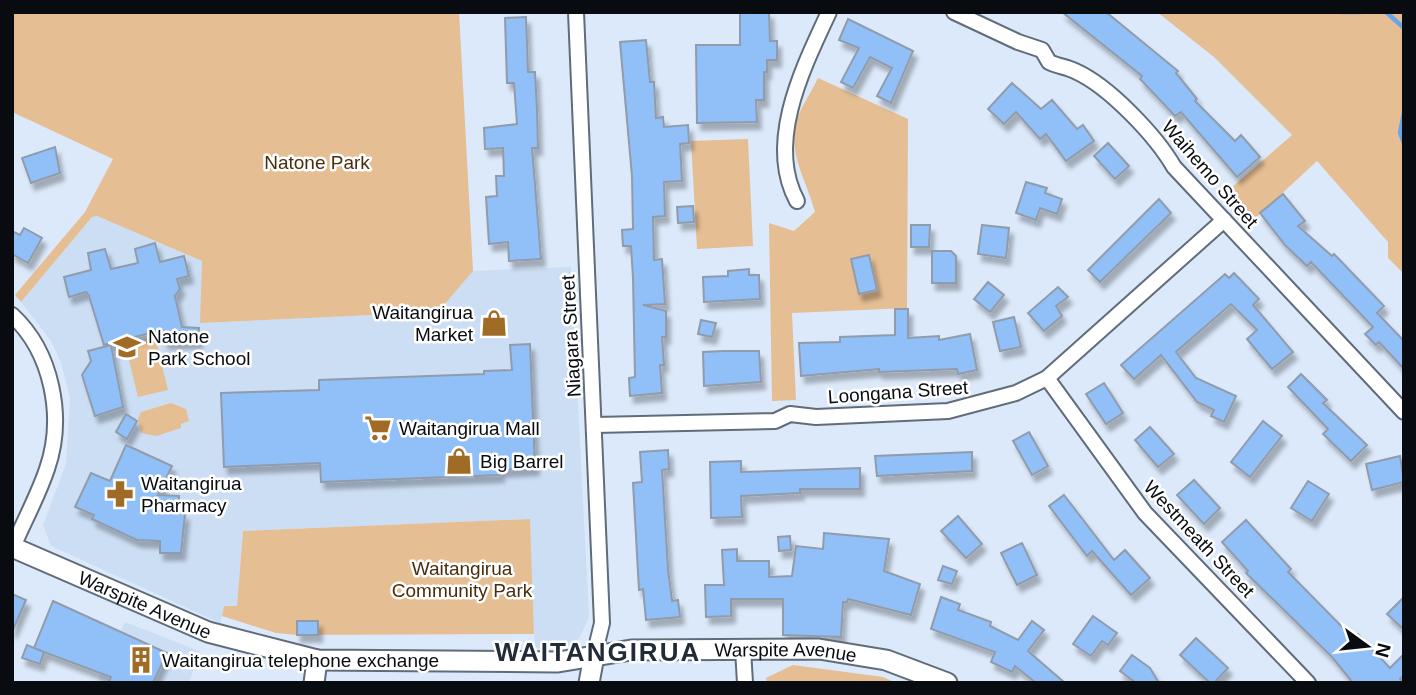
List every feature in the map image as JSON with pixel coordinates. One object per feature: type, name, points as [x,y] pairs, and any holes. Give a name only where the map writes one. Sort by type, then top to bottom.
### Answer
[{"type":"main road","name":"Warspite Avenue","points":[[13,547],[208,632],[317,660],[558,662],[631,650],[845,651],[886,660],[947,683]]},
{"type":"main road","points":[[589,683],[594,656]]},
{"type":"main road","points":[[314,683],[317,660]]},
{"type":"street","name":"Niagara Street","points":[[576,12],[602,623],[594,656]]},
{"type":"street","points":[[797,201],[791,191],[786,163],[789,116],[799,77],[829,12]]},
{"type":"street","name":"Waihemo Street","points":[[954,12],[1018,42],[1042,50],[1049,62],[1075,70],[1104,91],[1162,145],[1174,167],[1404,412]]},
{"type":"street","name":"Loongana Street","points":[[595,425],[754,419],[763,422],[775,421],[790,414],[816,417],[948,411],[1016,393],[1047,378],[1224,220]]},
{"type":"street","points":[[12,314],[24,326],[45,363],[51,383],[55,419],[47,468],[13,547]]},
{"type":"street","name":"Westmeath Street","points":[[1047,378],[1145,513],[1308,683]]},
{"type":"street","points":[[743,649],[745,683]]},
{"type":"shaded area","points":[[97,216],[202,261],[201,323],[438,312],[473,271],[571,267],[589,617],[579,639],[566,647],[535,648],[529,519],[243,531],[237,606],[224,606],[220,623],[51,546],[43,525],[66,464],[70,398],[61,363],[51,341],[21,302],[92,217]]},
{"type":"shaded area","points":[[125,622],[199,651],[189,683],[97,683]]},
{"type":"green space","name":"Natone Park","points":[[12,12],[459,12],[473,271],[438,312],[200,323],[202,261],[97,216],[92,217],[21,302],[15,295],[85,212],[113,159],[12,112]]},
{"type":"green space","points":[[1157,12],[1404,12],[1404,274],[1388,258],[1388,242],[1317,161],[1249,224],[1223,195],[1292,135],[1214,57]]},
{"type":"green space","points":[[818,78],[908,119],[907,308],[792,313],[796,400],[772,401],[769,223],[794,231],[815,212],[797,160],[794,139],[798,116]]},
{"type":"green space","points":[[748,139],[753,246],[697,249],[691,141]]},
{"type":"green space","points":[[155,337],[168,390],[138,397],[125,344]]},
{"type":"green space","points":[[171,403],[186,409],[189,421],[181,424],[181,428],[156,436],[141,433],[138,419],[141,412]]},
{"type":"green space","name":"Waitangirua Community Park","points":[[530,519],[534,634],[297,635],[276,633],[222,616],[224,606],[237,606],[243,531]]},
{"type":"green space","points":[[793,665],[883,677],[896,683],[767,683],[766,678]]},
{"type":"building","points":[[740,12],[769,12],[770,41],[777,41],[777,60],[767,60],[767,72],[764,72],[764,100],[756,100],[757,122],[697,123],[696,45],[740,45]]},
{"type":"building","points":[[1062,12],[1106,12],[1178,71],[1176,73],[1197,99],[1195,101],[1235,141],[1241,135],[1260,157],[1237,177],[1181,112],[1175,116],[1140,79],[1142,76]]},
{"type":"building","points":[[526,17],[528,72],[535,72],[538,148],[532,148],[541,259],[509,261],[508,242],[489,244],[486,197],[497,196],[496,176],[504,176],[503,148],[485,149],[484,128],[517,124],[514,83],[507,83],[505,18]]},
{"type":"building","points":[[848,19],[913,51],[891,103],[877,96],[892,68],[870,57],[853,88],[841,82],[859,48],[839,40]]},
{"type":"building","points":[[646,40],[650,82],[654,82],[656,118],[663,117],[664,127],[688,125],[689,143],[680,144],[682,181],[664,182],[665,216],[653,217],[654,260],[662,259],[665,304],[643,305],[666,311],[666,337],[662,337],[664,365],[660,365],[662,393],[630,396],[629,378],[635,377],[633,278],[631,246],[623,246],[622,230],[633,229],[632,176],[620,42]]},
{"type":"building","points":[[1012,83],[1041,109],[1052,100],[1077,129],[1083,125],[1094,141],[1066,161],[1046,134],[1040,139],[1016,112],[1004,124],[988,109]]},
{"type":"building","points":[[1108,143],[1129,166],[1115,179],[1094,156]]},
{"type":"building","points":[[55,147],[60,173],[31,183],[22,158]]},
{"type":"building","points":[[1026,182],[1047,188],[1045,193],[1062,199],[1057,214],[1040,208],[1036,220],[1016,213]]},
{"type":"building","points":[[1283,194],[1305,221],[1298,226],[1332,256],[1334,254],[1384,306],[1377,313],[1404,341],[1404,369],[1379,342],[1376,345],[1365,334],[1373,327],[1311,262],[1307,266],[1285,245],[1260,213]]},
{"type":"building","points":[[1159,199],[1171,213],[1100,282],[1088,270]]},
{"type":"building","points":[[693,206],[694,222],[678,223],[677,207]]},
{"type":"building","points":[[911,225],[930,225],[929,247],[911,247]]},
{"type":"building","points":[[982,225],[1009,228],[1006,258],[978,254]]},
{"type":"building","points":[[24,228],[42,238],[28,263],[12,254],[12,231],[20,235]]},
{"type":"building","points":[[155,243],[160,262],[184,256],[189,276],[177,279],[180,289],[175,296],[182,327],[199,328],[198,341],[165,342],[162,330],[104,345],[89,296],[86,292],[69,297],[64,277],[91,270],[88,253],[105,249],[111,269],[138,263],[135,249]]},
{"type":"building","points":[[932,251],[951,251],[956,256],[956,283],[932,283]]},
{"type":"building","points":[[869,255],[877,290],[859,294],[851,259]]},
{"type":"building","points":[[749,269],[749,275],[759,275],[760,299],[704,302],[703,277],[728,276],[728,271]]},
{"type":"building","points":[[1234,273],[1259,299],[1253,305],[1293,352],[1272,369],[1247,339],[1257,330],[1231,304],[1176,352],[1196,378],[1236,396],[1224,422],[1211,416],[1214,410],[1197,402],[1161,355],[1134,379],[1121,365],[1225,274],[1229,278]]},
{"type":"building","points":[[988,282],[1004,295],[990,312],[974,299]]},
{"type":"building","points":[[1058,287],[1068,297],[1056,306],[1062,316],[1044,331],[1028,313]]},
{"type":"building","points":[[895,309],[908,309],[908,338],[939,336],[939,340],[970,334],[977,370],[958,374],[957,369],[879,372],[879,369],[801,376],[799,343],[840,342],[840,337],[895,335]]},
{"type":"building","points":[[1014,317],[1021,347],[1000,351],[993,322]]},
{"type":"building","points":[[701,320],[716,323],[712,337],[698,334]]},
{"type":"building","name":"Waitangirua Mall","points":[[530,344],[535,468],[500,470],[500,475],[321,482],[320,463],[224,467],[221,393],[319,390],[319,380],[484,374],[484,371],[512,370],[510,345]]},
{"type":"building","points":[[111,345],[123,407],[95,416],[82,375],[91,361],[88,351]]},
{"type":"building","points":[[759,351],[761,382],[704,386],[703,352]]},
{"type":"building","points":[[1301,374],[1327,400],[1323,403],[1367,445],[1351,461],[1323,434],[1328,429],[1288,387]]},
{"type":"building","points":[[1104,383],[1123,413],[1106,424],[1086,394]]},
{"type":"building","points":[[126,414],[137,421],[127,439],[116,432]]},
{"type":"building","points":[[1263,421],[1282,436],[1250,477],[1231,462]]},
{"type":"building","points":[[1150,427],[1174,454],[1158,467],[1135,440]]},
{"type":"building","points":[[1029,432],[1048,466],[1032,475],[1013,441]]},
{"type":"building","name":"Waitangirua Pharmacy","points":[[126,445],[172,466],[158,495],[179,496],[179,513],[185,514],[181,553],[160,553],[160,541],[137,540],[92,519],[94,515],[75,507],[91,473],[110,481]]},
{"type":"building","points":[[668,450],[669,469],[662,470],[668,569],[672,601],[678,600],[680,617],[646,620],[643,589],[639,590],[633,483],[642,482],[640,452]]},
{"type":"building","points":[[972,452],[972,471],[877,476],[875,456]]},
{"type":"building","points":[[1400,456],[1404,482],[1372,490],[1366,464]]},
{"type":"building","points":[[741,461],[741,472],[860,468],[860,489],[800,489],[800,493],[741,496],[742,517],[711,518],[710,462]]},
{"type":"building","points":[[1194,480],[1220,508],[1204,524],[1177,495]]},
{"type":"building","points":[[1308,481],[1329,494],[1312,521],[1291,508]]},
{"type":"building","points":[[1064,495],[1114,560],[1125,550],[1150,578],[1131,595],[1092,551],[1087,556],[1049,506]]},
{"type":"building","points":[[958,516],[982,544],[966,558],[941,531]]},
{"type":"building","points":[[1246,520],[1291,569],[1288,572],[1353,638],[1358,634],[1390,668],[1404,654],[1404,675],[1400,679],[1403,683],[1353,683],[1332,657],[1246,573],[1248,571],[1222,542]]},
{"type":"building","points":[[824,533],[889,539],[884,571],[920,584],[911,615],[848,599],[843,602],[841,637],[783,635],[783,599],[731,599],[731,616],[706,617],[705,585],[724,585],[722,550],[737,549],[737,561],[769,561],[769,577],[792,576],[796,546],[823,549]]},
{"type":"building","points":[[790,536],[791,550],[779,551],[778,537]]},
{"type":"building","points":[[1022,543],[1037,575],[1017,585],[1001,553]]},
{"type":"building","points":[[943,566],[957,571],[952,584],[938,580]]},
{"type":"building","points":[[12,594],[26,600],[12,632]]},
{"type":"building","points":[[941,597],[960,604],[958,610],[991,622],[990,626],[1018,640],[1032,621],[1044,630],[1028,651],[1065,683],[1036,683],[1015,666],[1012,672],[991,662],[995,652],[931,629]]},
{"type":"building","points":[[1404,597],[1404,630],[1387,614]]},
{"type":"building","points":[[53,601],[167,653],[153,683],[108,683],[111,677],[44,652],[40,664],[22,658],[27,645],[34,648]]},
{"type":"building","points":[[1093,616],[1117,633],[1108,645],[1102,641],[1091,656],[1073,644]]},
{"type":"building","points":[[297,621],[318,621],[318,635],[297,635]]},
{"type":"building","points":[[1196,638],[1228,668],[1214,683],[1210,683],[1180,655]]},
{"type":"building","points":[[1132,655],[1150,668],[1159,683],[1136,683],[1120,671]]},
{"type":"waterway","points":[[1340,12],[1361,12]]},
{"type":"waterway","points":[[1386,12],[1404,28]]},
{"type":"waterway","points":[[1404,113],[1400,133],[1404,143]]},
{"type":"place","name":"Waitangirua Market","points":[[494,323]]},
{"type":"place","name":"Natone Park School","points":[[127,347]]},
{"type":"place","name":"Waitangirua Mall","points":[[378,428]]},
{"type":"place","name":"Big Barrel","points":[[459,461]]},
{"type":"place","name":"Waitangirua Pharmacy","points":[[120,494]]},
{"type":"place","name":"Waitangirua telephone exchange","points":[[141,660]]},
{"type":"district","name":"WAITANGIRUA","points":[[598,652]]}]
